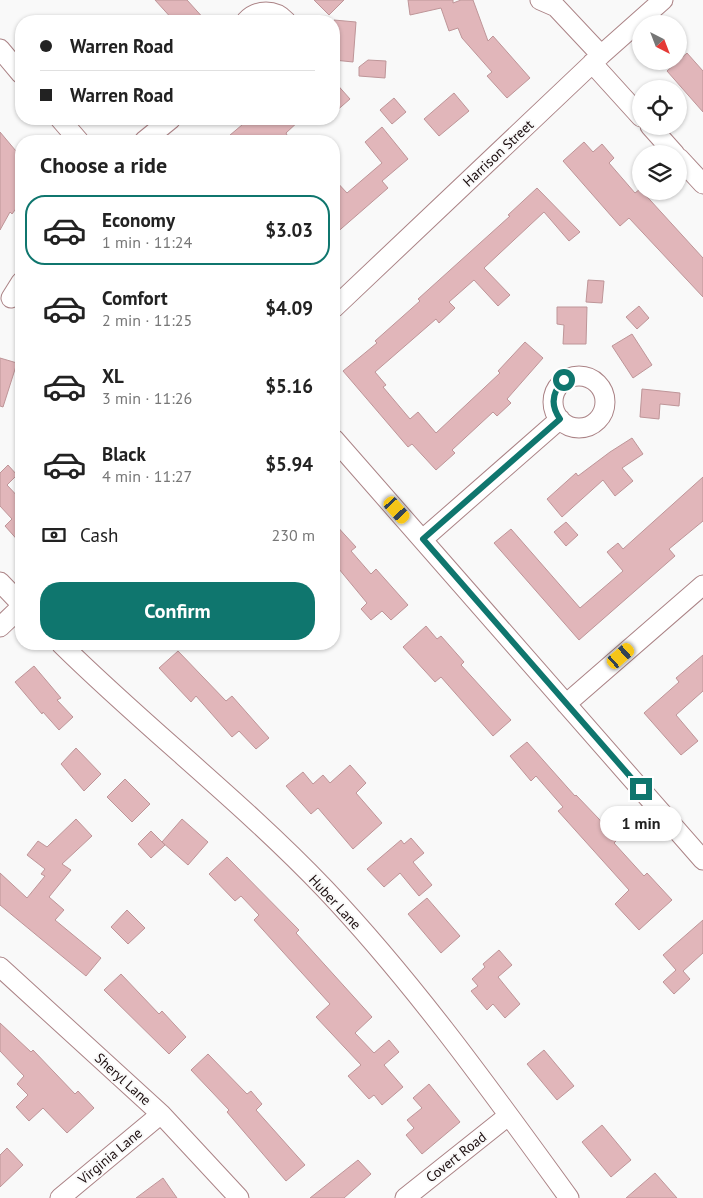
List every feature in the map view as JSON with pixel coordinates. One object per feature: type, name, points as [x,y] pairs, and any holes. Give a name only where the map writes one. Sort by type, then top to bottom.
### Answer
[{"type":"street","points":[[540,0],[556,7],[632,105]]},
{"type":"street","name":"Harrison Street","points":[[340,302],[597,59],[663,0]]},
{"type":"street","points":[[255,15],[266,12],[278,15]]},
{"type":"street","points":[[0,49],[15,67]]},
{"type":"street","points":[[65,125],[74,135]]},
{"type":"street","points":[[151,135],[163,125]]},
{"type":"street","points":[[658,135],[667,145]]},
{"type":"street","points":[[687,167],[703,184]]},
{"type":"street","points":[[12,298],[15,293]]},
{"type":"street","points":[[423,539],[560,419]]},
{"type":"street","points":[[340,446],[703,860]]},
{"type":"street","points":[[0,582],[15,598]]},
{"type":"street","points":[[566,704],[703,585]]},
{"type":"street","points":[[0,627],[15,611]]},
{"type":"street","name":"Huber Lane","points":[[67,650],[108,690],[237,804],[324,889],[397,970],[460,1049],[568,1198]]},
{"type":"street","name":"Sheryl Lane","points":[[0,967],[161,1114],[239,1198]]},
{"type":"street","name":"Virginia Lane","points":[[60,1198],[161,1114]]},
{"type":"street","name":"Covert Road","points":[[405,1198],[508,1116]]},
{"type":"building","points":[[155,0],[187,0],[201,15],[169,15]]},
{"type":"building","points":[[314,0],[344,0],[329,15]]},
{"type":"building","points":[[408,0],[453,0],[453,3],[461,0],[473,0],[488,41],[493,36],[530,78],[507,98],[487,76],[492,72],[462,38],[458,28],[449,31],[441,8],[410,15]]},
{"type":"building","points":[[340,21],[356,22],[353,62],[340,61]]},
{"type":"building","points":[[688,54],[703,71],[703,112],[687,94],[687,80],[675,80],[667,71],[688,70]]},
{"type":"building","points":[[368,60],[386,61],[385,78],[359,76],[359,67]]},
{"type":"building","points":[[340,88],[350,99],[340,108]]},
{"type":"building","points":[[454,93],[469,111],[439,136],[424,119]]},
{"type":"building","points":[[394,98],[406,112],[392,124],[380,110]]},
{"type":"building","points":[[242,125],[295,125],[286,133],[287,135],[230,135]]},
{"type":"building","points":[[382,127],[408,159],[382,181],[388,188],[340,230],[340,185],[347,193],[382,163],[365,142]]},
{"type":"building","points":[[0,132],[15,150],[15,210],[12,214],[10,212],[0,230]]},
{"type":"building","points":[[584,142],[593,152],[602,144],[614,158],[609,163],[632,190],[632,200],[650,200],[703,258],[703,297],[629,218],[620,226],[563,161]]},
{"type":"building","points":[[537,188],[580,232],[569,241],[544,212],[484,268],[510,295],[498,306],[474,280],[449,302],[455,308],[439,323],[436,319],[375,372],[386,385],[383,387],[410,419],[418,412],[436,433],[500,373],[498,371],[525,342],[543,358],[507,399],[511,403],[497,416],[493,412],[452,450],[455,453],[436,470],[412,444],[408,447],[343,371],[377,343],[375,341],[420,301],[418,299],[510,216],[508,215]]},
{"type":"building","points":[[588,280],[604,281],[602,303],[586,302]]},
{"type":"building","points":[[639,306],[649,318],[637,329],[626,317]]},
{"type":"building","points":[[557,307],[587,307],[586,344],[563,344],[564,325],[557,324]]},
{"type":"building","points":[[632,334],[652,365],[633,378],[612,346]]},
{"type":"building","points":[[0,358],[15,362],[15,369],[3,407],[0,406]]},
{"type":"building","points":[[642,389],[680,393],[679,406],[660,404],[659,419],[640,417]]},
{"type":"building","points":[[632,438],[643,454],[622,468],[633,481],[615,496],[603,480],[562,517],[547,499],[576,473],[578,476]]},
{"type":"building","points":[[8,465],[15,473],[15,477],[7,485],[15,494],[15,537],[5,526],[12,519],[0,506],[0,473]]},
{"type":"building","points":[[703,477],[703,521],[669,549],[675,556],[579,640],[494,543],[511,529],[580,608],[623,571],[607,552],[618,543],[623,549]]},
{"type":"building","points":[[566,522],[578,535],[566,546],[554,532]]},
{"type":"building","points":[[340,530],[356,547],[351,551],[371,574],[376,569],[408,605],[391,620],[382,611],[371,620],[361,609],[367,603],[340,570]]},
{"type":"building","points":[[426,626],[437,639],[441,636],[464,662],[461,665],[511,720],[493,736],[441,677],[435,682],[403,647]]},
{"type":"building","points":[[178,651],[226,701],[232,696],[269,738],[256,749],[239,731],[232,737],[196,696],[191,702],[159,668]]},
{"type":"building","points":[[703,655],[703,691],[676,715],[698,741],[681,755],[644,713],[679,682],[676,678]]},
{"type":"building","points":[[34,666],[61,698],[57,700],[73,717],[59,730],[43,712],[42,714],[15,682]]},
{"type":"building","points":[[527,742],[575,796],[599,819],[617,840],[614,843],[644,876],[647,873],[672,900],[639,930],[615,904],[629,890],[558,811],[563,807],[536,776],[531,781],[510,756]]},
{"type":"building","points":[[76,748],[101,774],[84,791],[61,764]]},
{"type":"building","points":[[350,765],[366,783],[356,793],[382,823],[353,849],[318,808],[311,814],[286,786],[303,772],[313,784],[323,775],[330,783]]},
{"type":"building","points":[[125,779],[150,804],[132,822],[107,797]]},
{"type":"building","points":[[76,819],[92,836],[62,864],[71,870],[49,897],[64,910],[55,920],[101,958],[86,976],[0,905],[0,873],[27,898],[45,876],[41,874],[45,869],[27,855],[38,841],[47,847]]},
{"type":"building","points":[[182,819],[208,842],[188,865],[162,842]]},
{"type":"building","points":[[151,831],[165,845],[151,858],[138,844]]},
{"type":"building","points":[[411,838],[424,853],[413,862],[432,885],[419,896],[400,873],[384,887],[367,869],[401,840],[404,844]]},
{"type":"building","points":[[227,857],[299,930],[296,933],[372,1017],[355,1033],[374,1053],[389,1040],[399,1052],[384,1065],[403,1087],[382,1105],[374,1095],[369,1099],[348,1076],[361,1065],[316,1017],[330,1004],[254,920],[259,915],[241,896],[235,901],[209,874]]},
{"type":"building","points":[[427,898],[460,936],[441,953],[408,914]]},
{"type":"building","points":[[127,910],[145,928],[128,944],[111,927]]},
{"type":"building","points":[[703,920],[703,953],[683,971],[690,979],[674,994],[663,982],[676,970],[663,955]]},
{"type":"building","points":[[499,950],[512,965],[498,977],[520,1004],[505,1018],[493,1004],[487,1010],[471,991],[478,986],[472,979],[485,967],[483,964]]},
{"type":"building","points":[[121,974],[159,1014],[162,1011],[186,1037],[169,1054],[104,990]]},
{"type":"building","points":[[0,1023],[31,1052],[33,1050],[75,1094],[78,1091],[94,1108],[67,1133],[43,1108],[29,1121],[16,1107],[28,1095],[17,1084],[24,1076],[0,1051]]},
{"type":"building","points":[[544,1050],[574,1086],[557,1100],[527,1064]]},
{"type":"building","points":[[208,1054],[247,1094],[251,1091],[262,1104],[256,1110],[305,1165],[286,1181],[227,1112],[229,1110],[191,1070]]},
{"type":"building","points":[[429,1084],[460,1122],[422,1154],[406,1135],[414,1128],[407,1120],[422,1108],[413,1098]]},
{"type":"building","points":[[602,1125],[631,1160],[611,1177],[582,1142]]},
{"type":"building","points":[[7,1148],[23,1165],[0,1187],[0,1155]]},
{"type":"building","points":[[358,1160],[371,1174],[344,1198],[310,1198]]},
{"type":"building","points":[[655,1173],[677,1198],[626,1198]]},
{"type":"building","points":[[163,1178],[177,1198],[136,1198]]},
{"type":"route","points":[[564,380],[554,394],[553,403],[555,412],[560,419],[423,539],[641,789]]}]
